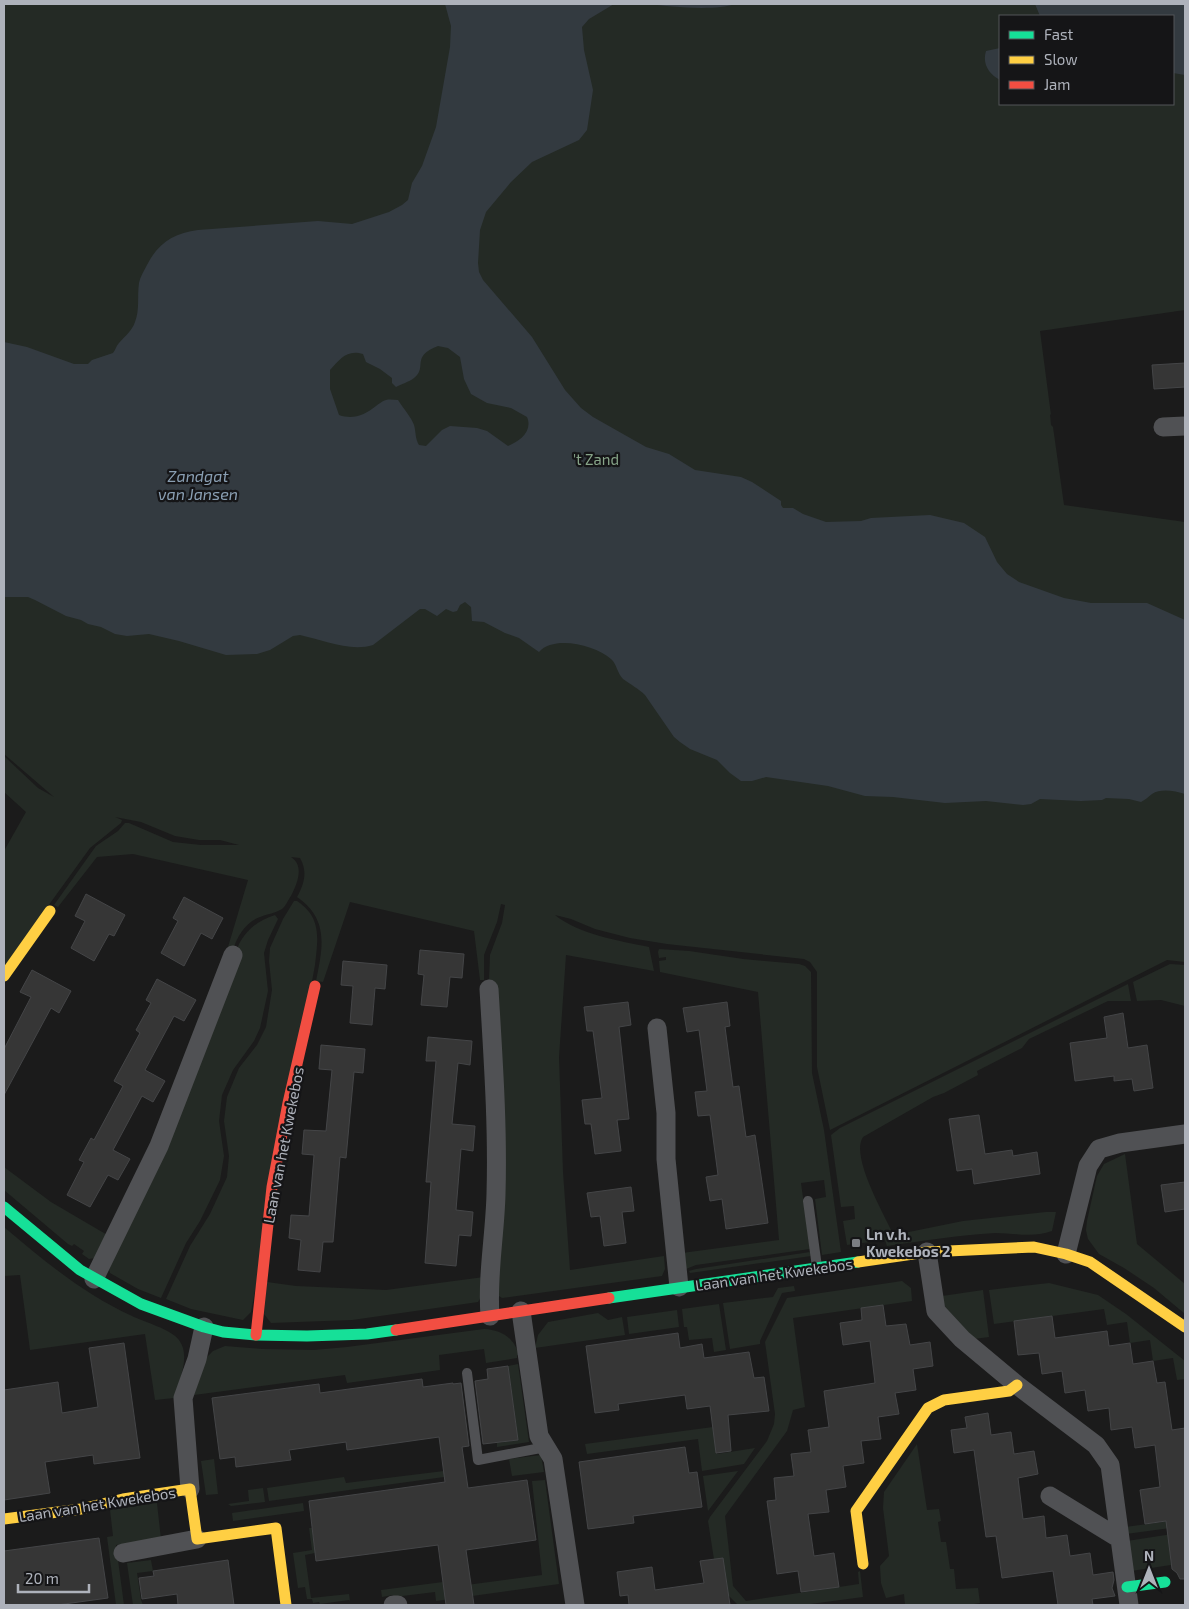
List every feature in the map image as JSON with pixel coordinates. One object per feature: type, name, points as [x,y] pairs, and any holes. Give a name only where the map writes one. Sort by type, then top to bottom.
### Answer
[{"type":"street","points":[[1163,427],[1185,426]]},
{"type":"street","points":[[4,976],[50,911]]},
{"type":"street","points":[[94,1279],[163,1137],[233,955]]},
{"type":"street","name":"Laan van het Kwekebos","points":[[256,1335],[272,1187],[288,1103],[315,986]]},
{"type":"street","points":[[489,989],[496,1101],[496,1196],[488,1295],[490,1316]]},
{"type":"street","name":"Laan van het Kwekebos","points":[[657,1028],[666,1113],[666,1159],[679,1287]]},
{"type":"street","points":[[1066,1254],[1088,1166],[1099,1149],[1120,1143],[1185,1134]]},
{"type":"street","name":"Laan van het Kwekebos","points":[[4,1206],[80,1270],[94,1279],[140,1304],[204,1328],[223,1332],[307,1336],[367,1334],[928,1252],[1034,1248],[1066,1254],[1090,1262],[1185,1327]]},
{"type":"street","points":[[928,1252],[936,1311],[962,1339],[1017,1385],[1096,1445],[1110,1465],[1128,1596],[1165,1582]]},
{"type":"street","points":[[521,1311],[539,1436],[553,1459],[575,1605]]},
{"type":"street","name":"Laan van het Kwekebos","points":[[197,1539],[190,1489],[183,1398],[197,1359],[204,1328]]},
{"type":"street","points":[[863,1564],[856,1511],[928,1408],[944,1400],[1009,1391],[1017,1385]]},
{"type":"street","name":"Laan van het Kwekebos","points":[[4,1519],[81,1509],[123,1499],[190,1489]]},
{"type":"street","points":[[1050,1496],[1120,1539]]},
{"type":"street","points":[[123,1553],[197,1539],[276,1528],[286,1605]]},
{"type":"street","points":[[393,1605],[398,1605]]},
{"type":"lane","points":[[808,1201],[817,1268]]},
{"type":"lane","points":[[467,1373],[478,1460],[546,1447]]},
{"type":"green space","name":"'t Zand","points":[[4,4],[1185,4],[1185,310],[1040,331],[1051,425],[1053,427],[1064,505],[1185,522],[1185,962],[1167,960],[830,1130],[817,1067],[817,972],[810,962],[804,959],[667,944],[630,938],[595,929],[571,919],[555,915],[564,922],[587,932],[649,947],[654,971],[566,955],[559,1057],[563,1172],[570,1270],[664,1256],[665,1269],[662,1276],[502,1298],[496,1294],[492,981],[489,980],[490,955],[502,923],[505,905],[501,904],[497,922],[484,955],[484,980],[480,980],[474,931],[350,902],[323,982],[316,981],[322,945],[321,935],[319,924],[314,915],[297,897],[304,878],[304,868],[300,858],[291,857],[298,865],[299,870],[297,881],[285,906],[280,910],[250,922],[240,935],[233,950],[228,947],[248,880],[133,854],[97,857],[58,907],[54,905],[96,846],[118,831],[125,823],[173,842],[201,845],[239,845],[220,840],[199,840],[175,836],[141,822],[115,817],[122,820],[121,823],[90,848],[4,967],[4,851],[26,812],[4,792],[4,756],[38,788],[54,797],[4,754]]},
{"type":"green space","points":[[294,901],[297,901],[311,914],[314,922],[317,937],[315,965],[251,1312],[243,1320],[191,1309],[166,1299],[190,1246],[210,1214],[227,1177],[229,1156],[224,1121],[227,1097],[239,1068],[257,1045],[266,1027],[272,990],[269,961],[270,948],[283,919]]},
{"type":"green space","points":[[275,915],[278,919],[264,953],[268,991],[260,1028],[254,1041],[233,1070],[222,1095],[219,1121],[224,1156],[220,1180],[200,1221],[186,1243],[161,1298],[138,1289],[110,1273],[109,1269],[239,944],[254,926]]},
{"type":"green space","points":[[659,949],[799,964],[805,966],[811,972],[812,1073],[824,1130],[841,1252],[822,1255],[815,1199],[826,1197],[824,1180],[801,1183],[810,1249],[696,1265],[686,1269],[682,1253],[779,1240],[758,992],[660,972],[659,961],[666,960],[666,957],[659,958]]},
{"type":"green space","points":[[1170,964],[1185,965],[1185,1006],[1161,1000],[1137,1001],[1133,982]]},
{"type":"green space","points":[[1128,984],[1131,1001],[1108,1001],[1029,1039],[1022,1048],[977,1071],[978,1075],[933,1097],[863,1137],[860,1146],[864,1171],[893,1234],[963,1221],[1056,1212],[1052,1231],[1031,1235],[995,1233],[967,1235],[887,1246],[885,1240],[847,1245],[843,1221],[855,1219],[854,1206],[841,1207],[831,1135],[840,1128]]},
{"type":"green space","points":[[1125,1154],[1137,1244],[1185,1284],[1185,1314],[1154,1288],[1099,1254],[1088,1239],[1087,1221],[1097,1176],[1104,1164]]},
{"type":"green space","points":[[4,1167],[51,1202],[109,1236],[95,1258],[89,1259],[82,1254],[84,1251],[74,1244],[72,1246],[68,1244],[4,1190]]},
{"type":"green space","points":[[4,1227],[49,1264],[97,1298],[170,1332],[179,1340],[184,1353],[184,1361],[174,1398],[155,1400],[145,1334],[30,1350],[20,1275],[4,1276]]},
{"type":"green space","points":[[810,1252],[811,1256],[690,1273],[689,1271],[696,1269]]},
{"type":"green space","points":[[484,1277],[482,1295],[478,1302],[352,1320],[271,1323],[264,1314],[267,1282],[296,1286],[386,1290]]},
{"type":"green space","points":[[902,1281],[911,1288],[912,1301],[793,1318],[805,1407],[793,1410],[787,1431],[725,1516],[733,1586],[746,1601],[859,1584],[858,1572],[860,1571],[863,1597],[803,1605],[738,1605],[718,1585],[708,1521],[767,1441],[774,1424],[775,1414],[765,1342],[787,1298]]},
{"type":"green space","points":[[1049,1283],[1098,1295],[1126,1314],[1185,1361],[1185,1379],[1177,1380],[1173,1358],[1153,1361],[1150,1340],[1130,1343],[1127,1322],[1107,1325],[1104,1309],[994,1324],[989,1290]]},
{"type":"green space","points":[[794,1286],[795,1291],[782,1293],[760,1344],[730,1349],[723,1303],[773,1297],[778,1288]]},
{"type":"green space","points":[[983,1290],[989,1337],[974,1339],[945,1309],[942,1296]]},
{"type":"green space","points":[[719,1304],[726,1350],[714,1352],[712,1338],[689,1340],[687,1327],[684,1327],[682,1309]]},
{"type":"green space","points":[[677,1310],[679,1327],[629,1334],[627,1317]]},
{"type":"green space","points":[[598,1313],[608,1320],[622,1317],[625,1335],[535,1348],[538,1335],[548,1322]]},
{"type":"green space","points":[[484,1329],[496,1331],[510,1339],[517,1349],[519,1355],[517,1355],[517,1358],[486,1363],[484,1349],[439,1355],[440,1370],[347,1383],[345,1375],[194,1395],[206,1358],[213,1351],[225,1346],[314,1350]]},
{"type":"green space","points":[[518,1364],[529,1442],[497,1447],[497,1443],[518,1440],[508,1366]]},
{"type":"green space","points":[[713,1427],[717,1454],[755,1448],[744,1464],[702,1471],[698,1439],[587,1454],[585,1444]]},
{"type":"green space","points":[[917,1444],[927,1510],[939,1509],[941,1521],[938,1522],[941,1542],[946,1542],[950,1569],[954,1569],[956,1589],[978,1588],[980,1603],[974,1605],[905,1605],[904,1594],[886,1598],[881,1583],[880,1566],[889,1556],[883,1508],[884,1492]]},
{"type":"green space","points":[[541,1455],[544,1472],[512,1476],[509,1459]]},
{"type":"green space","points":[[214,1459],[218,1494],[206,1495],[201,1461]]},
{"type":"green space","points":[[444,1471],[466,1474],[269,1501],[267,1488],[344,1477],[346,1483]]},
{"type":"green space","points":[[738,1471],[708,1511],[703,1476]]},
{"type":"green space","points":[[545,1480],[559,1584],[436,1601],[435,1592],[382,1597],[381,1590],[443,1582],[444,1588],[542,1575],[532,1481]]},
{"type":"green space","points":[[263,1488],[265,1502],[231,1506],[228,1504],[249,1501],[248,1490]]},
{"type":"green space","points":[[157,1503],[161,1539],[116,1545],[124,1605],[116,1605],[107,1537],[113,1536],[110,1510]]},
{"type":"green space","points":[[303,1503],[304,1511],[233,1521],[232,1513]]},
{"type":"green space","points":[[1185,1519],[1185,1526],[1126,1534],[1125,1527]]},
{"type":"green space","points":[[309,1528],[312,1528],[315,1553],[305,1555],[311,1598],[349,1594],[350,1601],[313,1603],[312,1599],[307,1599],[305,1587],[298,1588],[293,1553],[312,1550]]},
{"type":"green space","points":[[1185,1532],[1185,1540],[1169,1543],[1171,1565],[1131,1571],[1127,1541]]},
{"type":"green space","points":[[151,1560],[153,1571],[137,1573],[143,1605],[133,1605],[127,1563]]},
{"type":"water","name":"Zandgat van Jansen","points":[[445,4],[614,4],[589,19],[582,27],[584,50],[593,90],[587,130],[579,140],[532,162],[511,182],[486,212],[480,230],[478,263],[479,272],[483,280],[532,337],[565,390],[581,408],[593,417],[646,447],[669,454],[695,470],[741,477],[752,482],[781,501],[783,508],[793,508],[803,514],[826,522],[930,515],[964,523],[985,537],[997,562],[1007,574],[1019,582],[1064,598],[1091,603],[1147,603],[1185,620],[1185,794],[1173,791],[1160,791],[1141,802],[1129,799],[1106,798],[1102,800],[1081,801],[1040,799],[1031,804],[1023,805],[986,801],[945,803],[865,796],[828,786],[766,777],[752,781],[741,781],[717,760],[690,749],[674,737],[645,695],[623,679],[613,661],[604,654],[585,646],[564,643],[554,644],[539,652],[519,638],[484,622],[472,621],[471,607],[465,602],[460,605],[457,611],[453,612],[446,609],[437,616],[425,609],[420,609],[373,645],[364,647],[346,646],[300,635],[293,636],[270,650],[257,654],[226,655],[149,634],[127,636],[115,634],[101,627],[66,616],[28,597],[4,597],[4,342],[27,347],[74,364],[88,364],[92,360],[113,353],[132,328],[137,312],[138,288],[141,276],[151,257],[168,240],[189,231],[198,230],[318,221],[352,224],[389,212],[402,205],[408,200],[412,183],[422,166],[436,127],[450,47],[451,26]],"holes":[[[438,346],[448,348],[460,357],[464,379],[471,394],[487,403],[511,408],[527,417],[527,431],[521,438],[508,446],[487,431],[477,428],[450,426],[442,430],[426,446],[419,445],[413,422],[398,400],[385,400],[359,416],[339,415],[330,389],[330,370],[344,356],[352,353],[363,354],[366,362],[392,378],[392,383],[396,387],[418,374],[424,354]]]},
{"type":"water","points":[[649,4],[735,4],[705,8]]},
{"type":"water","points":[[1035,4],[1185,4],[1185,75],[1174,73],[1174,15],[1040,15]]},
{"type":"water","points":[[999,48],[999,79],[987,68],[985,60],[986,51]]},
{"type":"building","points":[[1185,363],[1185,387],[1154,389],[1152,365]]},
{"type":"building","points":[[86,894],[125,915],[114,936],[109,934],[94,961],[71,948],[85,921],[75,916]]},
{"type":"building","points":[[184,897],[223,918],[212,939],[201,933],[184,966],[161,953],[178,921],[173,918]]},
{"type":"building","points":[[420,950],[464,954],[462,978],[450,977],[447,1007],[421,1005],[424,975],[418,974]]},
{"type":"building","points":[[343,961],[387,965],[385,989],[375,988],[372,1025],[350,1023],[353,986],[341,985]]},
{"type":"building","points":[[32,970],[71,991],[59,1013],[51,1008],[4,1095],[4,1049],[31,997],[20,992]]},
{"type":"building","points":[[157,979],[196,1000],[184,1021],[174,1016],[145,1070],[165,1081],[153,1102],[142,1096],[113,1150],[130,1159],[118,1180],[108,1175],[90,1207],[67,1195],[84,1162],[79,1160],[91,1138],[94,1140],[123,1086],[114,1081],[140,1033],[136,1030],[151,1003],[146,1000]]},
{"type":"building","points":[[628,1002],[631,1025],[619,1027],[629,1119],[617,1120],[621,1151],[595,1154],[591,1124],[585,1124],[582,1100],[602,1098],[593,1031],[587,1031],[584,1007]]},
{"type":"building","points":[[727,1002],[730,1026],[725,1027],[733,1087],[739,1086],[746,1137],[755,1135],[768,1223],[726,1229],[722,1199],[710,1201],[706,1177],[718,1175],[710,1115],[698,1116],[695,1092],[707,1091],[699,1030],[687,1032],[683,1008]]},
{"type":"building","points":[[1123,1013],[1128,1048],[1147,1045],[1153,1088],[1134,1091],[1132,1079],[1114,1081],[1114,1076],[1075,1081],[1070,1043],[1107,1038],[1104,1017]]},
{"type":"building","points":[[428,1037],[472,1041],[470,1065],[458,1063],[452,1124],[475,1126],[473,1151],[461,1149],[456,1210],[473,1212],[471,1236],[459,1235],[456,1266],[425,1263],[431,1182],[426,1182],[436,1061],[426,1061]]},
{"type":"building","points":[[321,1045],[365,1049],[363,1073],[354,1072],[346,1158],[340,1157],[333,1242],[323,1242],[320,1272],[298,1270],[301,1240],[289,1238],[291,1215],[309,1216],[314,1155],[302,1154],[304,1130],[326,1131],[332,1070],[319,1069]]},
{"type":"building","points":[[979,1115],[985,1154],[1012,1150],[1013,1156],[1037,1152],[1040,1174],[974,1184],[972,1169],[957,1171],[949,1119]]},
{"type":"building","points":[[1185,1182],[1185,1209],[1165,1212],[1161,1185]]},
{"type":"building","points":[[631,1187],[634,1211],[622,1212],[626,1243],[604,1246],[600,1216],[591,1217],[587,1193]]},
{"type":"building","points":[[883,1305],[886,1326],[906,1324],[910,1345],[930,1342],[933,1366],[913,1369],[916,1390],[895,1393],[899,1414],[878,1417],[881,1439],[861,1441],[864,1463],[843,1466],[846,1487],[826,1490],[829,1512],[808,1514],[814,1556],[834,1553],[839,1587],[801,1592],[798,1571],[777,1574],[767,1501],[776,1500],[774,1478],[794,1476],[791,1454],[811,1452],[808,1430],[829,1427],[824,1391],[875,1383],[870,1341],[843,1345],[840,1323],[862,1320],[861,1308]]},
{"type":"building","points":[[1052,1316],[1055,1338],[1107,1331],[1109,1346],[1130,1343],[1133,1364],[1153,1361],[1157,1383],[1165,1382],[1172,1430],[1185,1428],[1185,1579],[1180,1579],[1172,1569],[1166,1521],[1145,1524],[1140,1490],[1160,1487],[1155,1445],[1135,1448],[1132,1427],[1111,1430],[1109,1408],[1088,1411],[1085,1390],[1065,1393],[1062,1371],[1042,1374],[1039,1353],[1018,1355],[1014,1321]]},
{"type":"building","points":[[678,1333],[680,1348],[702,1344],[704,1358],[749,1352],[754,1378],[764,1377],[769,1411],[728,1415],[731,1451],[716,1453],[710,1406],[687,1409],[685,1395],[618,1404],[619,1410],[595,1413],[586,1346]]},
{"type":"building","points":[[124,1343],[140,1458],[94,1464],[93,1455],[45,1462],[50,1493],[4,1500],[4,1390],[58,1382],[62,1413],[98,1407],[89,1348]]},
{"type":"building","points":[[508,1366],[518,1440],[483,1444],[475,1381],[488,1379],[487,1369]]},
{"type":"building","points":[[422,1379],[423,1387],[461,1383],[469,1446],[462,1447],[468,1488],[527,1480],[536,1540],[466,1550],[474,1605],[446,1605],[438,1545],[316,1561],[309,1501],[445,1482],[439,1437],[347,1450],[346,1442],[289,1450],[291,1460],[236,1467],[235,1457],[220,1459],[212,1398],[319,1384],[320,1393]]},
{"type":"building","points":[[988,1413],[991,1435],[1011,1432],[1014,1454],[1034,1451],[1038,1474],[1018,1478],[1023,1519],[1044,1516],[1046,1538],[1067,1535],[1070,1556],[1090,1553],[1093,1575],[1113,1572],[1112,1588],[1115,1596],[1092,1599],[1093,1605],[1058,1605],[1053,1571],[1002,1578],[996,1536],[986,1537],[974,1450],[954,1453],[951,1430],[967,1428],[965,1417]]},
{"type":"building","points":[[685,1447],[689,1473],[697,1472],[702,1507],[633,1516],[634,1523],[588,1529],[579,1462]]},
{"type":"building","points":[[99,1538],[108,1598],[57,1605],[4,1605],[4,1551]]},
{"type":"building","points":[[723,1558],[730,1605],[629,1605],[628,1595],[620,1596],[617,1572],[652,1567],[655,1590],[704,1583],[700,1561]]},
{"type":"building","points":[[228,1560],[234,1605],[178,1605],[177,1594],[142,1599],[139,1578],[154,1576],[153,1571]]},
{"type":"traffic: fast","points":[[4,1207],[80,1270],[141,1304],[204,1327],[223,1332],[256,1335],[307,1336],[367,1334],[396,1330]]},
{"type":"traffic: fast","points":[[609,1298],[858,1262]]},
{"type":"traffic: fast","points":[[1127,1587],[1165,1582]]},
{"type":"traffic: slow","points":[[4,976],[50,911]]},
{"type":"traffic: slow","points":[[858,1262],[927,1252],[1034,1247],[1066,1254],[1090,1262],[1185,1327]]},
{"type":"traffic: slow","points":[[863,1564],[856,1511],[928,1408],[944,1400],[1009,1391],[1017,1385]]},
{"type":"traffic: slow","points":[[4,1519],[81,1509],[123,1499],[190,1489],[197,1539],[276,1528],[286,1605]]},
{"type":"traffic: jam","points":[[256,1335],[272,1187],[288,1103],[315,986]]},
{"type":"traffic: jam","points":[[396,1330],[609,1298]]},
{"type":"place","name":"Ln v.h. Kwekebos 2","points":[[856,1243]]}]
